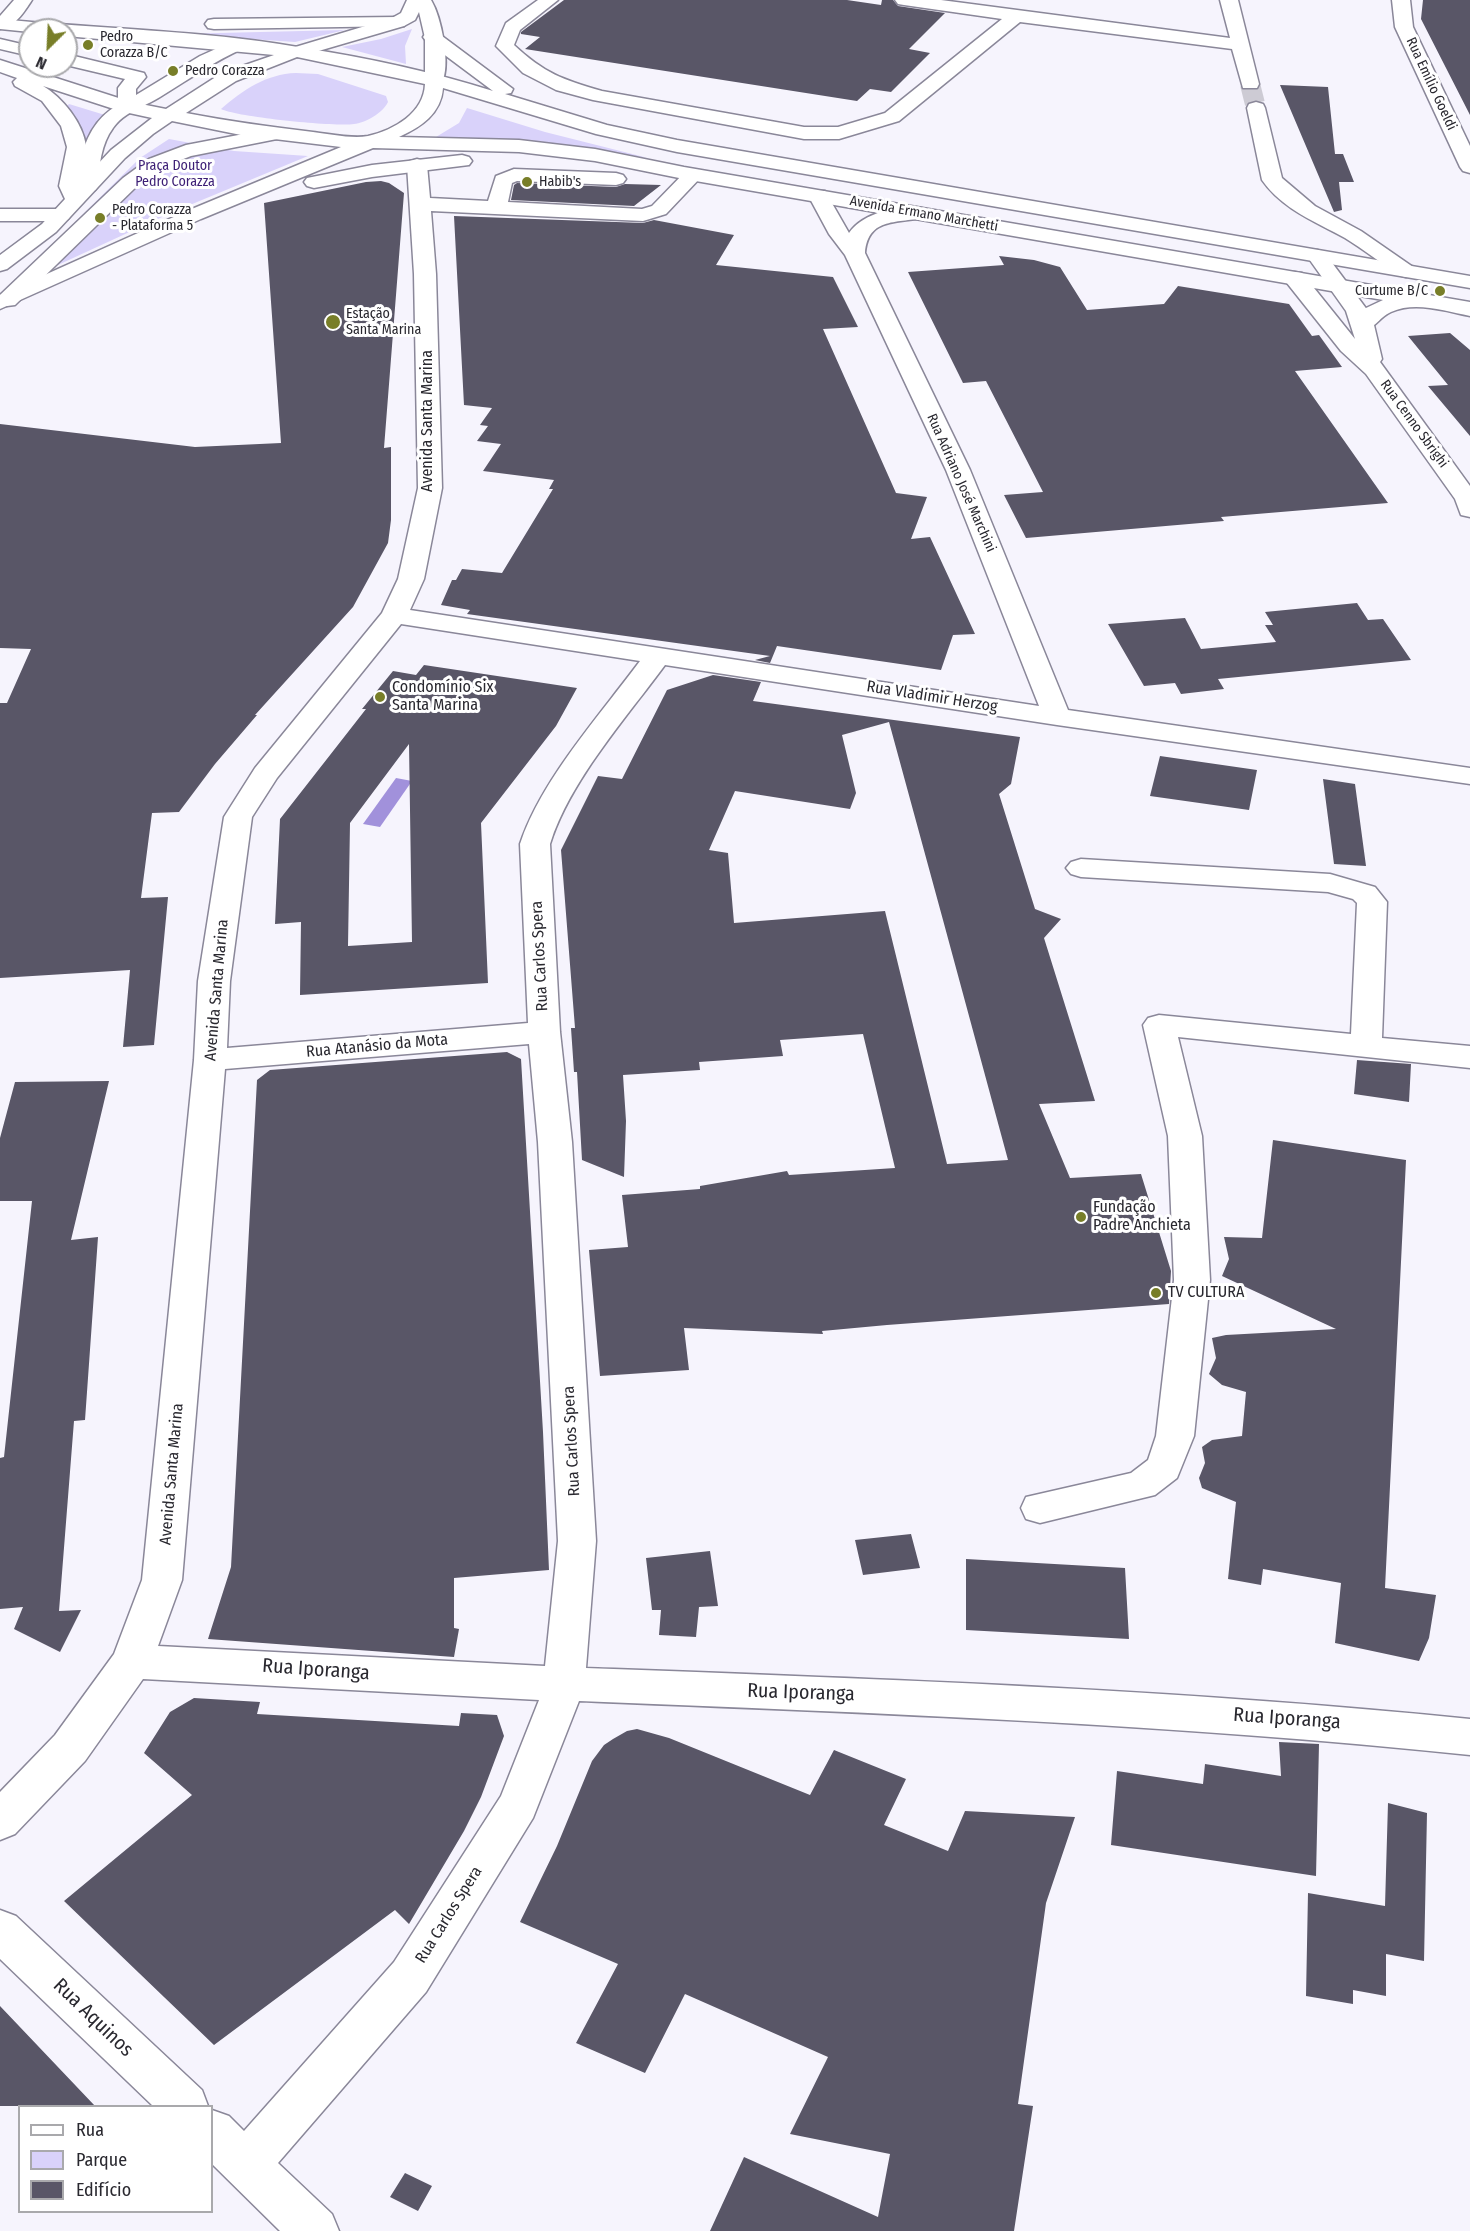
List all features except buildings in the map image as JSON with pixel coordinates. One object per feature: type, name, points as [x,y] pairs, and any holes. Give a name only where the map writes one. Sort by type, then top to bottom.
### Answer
[{"type":"street","points":[[1,24],[23,0]]},
{"type":"street","points":[[0,265],[30,244],[61,215],[118,154],[146,130],[229,77],[297,52],[398,22],[409,16],[414,3],[420,0],[431,18],[436,65],[435,96],[432,105],[422,117],[376,142],[194,215],[3,302]]},
{"type":"street","points":[[549,0],[512,27],[505,46],[529,69],[563,86],[600,96],[823,134],[839,133],[891,117],[1017,16]]},
{"type":"street","points":[[904,0],[1240,45]]},
{"type":"street","points":[[1230,0],[1250,84]]},
{"type":"street","name":"Rua Emílio Goeldi","points":[[1401,0],[1404,27],[1470,167]]},
{"type":"street","points":[[78,30],[117,27],[398,22]]},
{"type":"street","points":[[1,24],[18,26]]},
{"type":"street","points":[[78,32],[238,44],[297,52],[434,80]]},
{"type":"street","points":[[432,37],[489,81],[561,119]]},
{"type":"street","points":[[0,44],[18,48]]},
{"type":"street","points":[[81,193],[95,142],[109,121],[127,107],[157,92],[218,52],[238,44]]},
{"type":"street","points":[[78,62],[137,77],[127,88],[127,107]]},
{"type":"street","points":[[2,66],[127,107],[168,116],[275,134],[376,142]]},
{"type":"street","points":[[2,66],[6,74],[49,98],[70,126],[77,147],[69,186],[81,193]]},
{"type":"street","name":"Avenida Ermano Marchetti","points":[[434,80],[561,119],[677,146],[1470,282]]},
{"type":"street","points":[[1256,108],[1272,180],[1287,195],[1308,210],[1354,235],[1406,271]]},
{"type":"street","points":[[3,302],[130,182],[156,163],[186,151],[275,134]]},
{"type":"street","name":"Avenida Ermano Marchetti","points":[[376,142],[519,146],[595,155],[688,174],[1470,309]]},
{"type":"street","points":[[194,215],[297,185],[372,171],[476,160],[531,159],[688,174]]},
{"type":"street","name":"Avenida Santa Marina","points":[[0,1821],[70,1748],[132,1662],[162,1580],[210,1060],[214,981],[238,817],[265,774],[394,615],[411,579],[430,488],[430,425],[417,165]]},
{"type":"street","points":[[420,204],[648,214],[659,210],[688,174]]},
{"type":"street","points":[[496,208],[503,180],[514,175],[616,179]]},
{"type":"street","name":"Rua Adriano José Marchini","points":[[818,195],[839,234],[855,253],[958,470],[1057,717]]},
{"type":"street","points":[[855,253],[855,237],[864,226],[881,219],[919,213]]},
{"type":"street","points":[[0,215],[61,215]]},
{"type":"street","name":"Rua Cenno Sbrighi","points":[[1317,256],[1351,301],[1363,325],[1374,369]]},
{"type":"street","name":"Rua Cenno Sbrighi","points":[[1294,278],[1349,346],[1374,369],[1469,502]]},
{"type":"street","points":[[1363,325],[1374,311],[1382,307],[1418,300]]},
{"type":"street","name":"Rua Vladimir Herzog","points":[[394,615],[1057,717],[1470,777]]},
{"type":"street","name":"Rua Carlos Spera","points":[[246,2164],[410,1977],[518,1805],[554,1717],[564,1684],[577,1541],[555,1143],[544,1032],[535,844],[543,819],[562,786],[659,654]]},
{"type":"street","points":[[1081,868],[1330,884],[1364,893],[1372,902],[1366,1046]]},
{"type":"street","points":[[1040,1508],[1142,1485],[1164,1468],[1175,1436],[1192,1280],[1185,1136],[1159,1025],[1470,1057]]},
{"type":"street","name":"Rua Atanásio da Mota","points":[[210,1060],[544,1032]]},
{"type":"street","name":"Rua Iporanga","points":[[132,1662],[255,1666],[564,1684],[1057,1702],[1348,1723],[1470,1737]]},
{"type":"street","name":"Rua Aquinos","points":[[0,1930],[184,2105]]},
{"type":"street","points":[[213,2133],[315,2231]]},
{"type":"green space","points":[[412,29],[405,46],[406,64],[342,47],[381,39]]},
{"type":"green space","points":[[345,30],[295,42],[176,34]]},
{"type":"green space","name":"Praça Doutor Pedro Corazza","points":[[296,73],[318,74],[386,96],[388,102],[378,114],[368,120],[343,125],[265,118],[221,109],[256,84],[275,76]]},
{"type":"green space","name":"Praça Doutor Pedro Corazza","points":[[69,104],[105,115],[87,144],[65,108]]},
{"type":"green space","points":[[467,108],[545,132],[648,158],[566,145],[436,137],[459,123]]},
{"type":"green space","name":"Praça Doutor Pedro Corazza","points":[[169,139],[234,151],[308,156],[173,212],[8,288],[140,158]]},
{"type":"shaded area","points":[[396,778],[412,781],[380,827],[363,824]]},
{"type":"tunnel","points":[[1250,84],[1256,108]]},
{"type":"place","name":"Pedro Corazza B/C","points":[[88,45]]},
{"type":"place","name":"Pedro Corazza","points":[[173,71]]},
{"type":"place","name":"Habib's","points":[[527,182]]},
{"type":"place","name":"Pedro Corazza - Plataforma 5","points":[[100,218]]},
{"type":"place","name":"Curtume B/C","points":[[1440,291]]},
{"type":"place","name":"Estação Santa Marina","points":[[333,322]]},
{"type":"place","name":"Condomínio Six Santa Marina","points":[[380,697]]},
{"type":"place","name":"Fundação Padre Anchieta","points":[[1081,1217]]},
{"type":"place","name":"TV CULTURA","points":[[1156,1293]]}]
